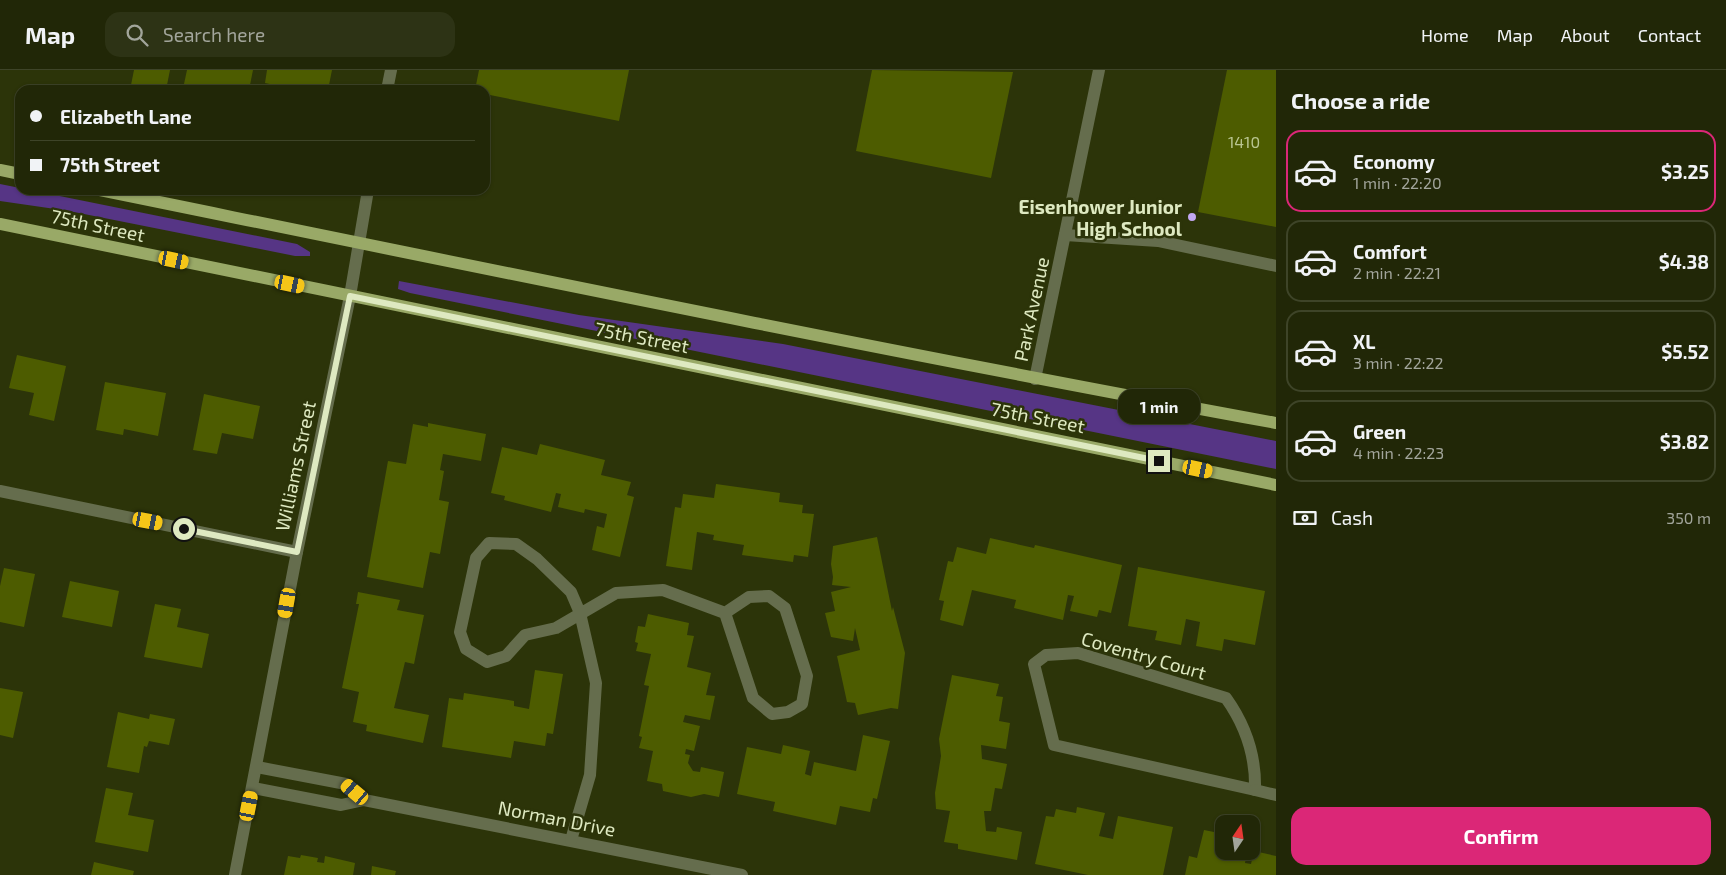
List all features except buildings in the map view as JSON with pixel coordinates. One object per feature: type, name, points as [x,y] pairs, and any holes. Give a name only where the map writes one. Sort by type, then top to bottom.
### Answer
[{"type":"main road","points":[[0,170],[15,173]]},
{"type":"main road","name":"75th Street","points":[[125,195],[1035,379],[1276,423]]},
{"type":"main road","name":"75th Street","points":[[0,224],[1276,485]]},
{"type":"street","points":[[388,85],[391,70]]},
{"type":"street","name":"Park Avenue","points":[[1035,379],[1100,70]]},
{"type":"street","name":"Williams Street","points":[[235,875],[297,552],[350,296],[367,195]]},
{"type":"street","points":[[1065,235],[1158,241],[1276,266]]},
{"type":"street","points":[[0,491],[297,552]]},
{"type":"street","points":[[571,840],[590,775],[596,683],[580,613],[571,592],[536,559],[516,544],[489,543],[476,558],[460,632],[466,649],[487,662],[506,656],[525,634],[556,628],[580,613],[616,592],[663,590],[725,613]]},
{"type":"street","points":[[769,596],[785,608],[807,676],[802,704],[788,712],[772,714],[753,698],[725,613],[749,597],[769,596]]},
{"type":"street","name":"Coventry Court","points":[[1255,790],[1256,768],[1248,740],[1237,713],[1226,698],[1078,653],[1046,655],[1034,664],[1054,745],[1276,795]]},
{"type":"street","name":"Norman Drive","points":[[257,767],[346,784],[364,800]]},
{"type":"street","name":"Norman Drive","points":[[253,788],[341,805],[364,800],[742,875]]},
{"type":"shaded area","points":[[0,184],[15,187],[15,195],[55,195],[297,244],[310,252],[310,256],[295,256],[69,211],[0,201]]},
{"type":"shaded area","points":[[399,281],[579,315],[783,344],[1276,441],[1276,469],[410,293],[398,289]]},
{"type":"place","name":"Eisenhower Junior High School","points":[[1192,217]]},
{"type":"route","points":[[184,529],[297,552],[350,296],[1159,461]]}]
